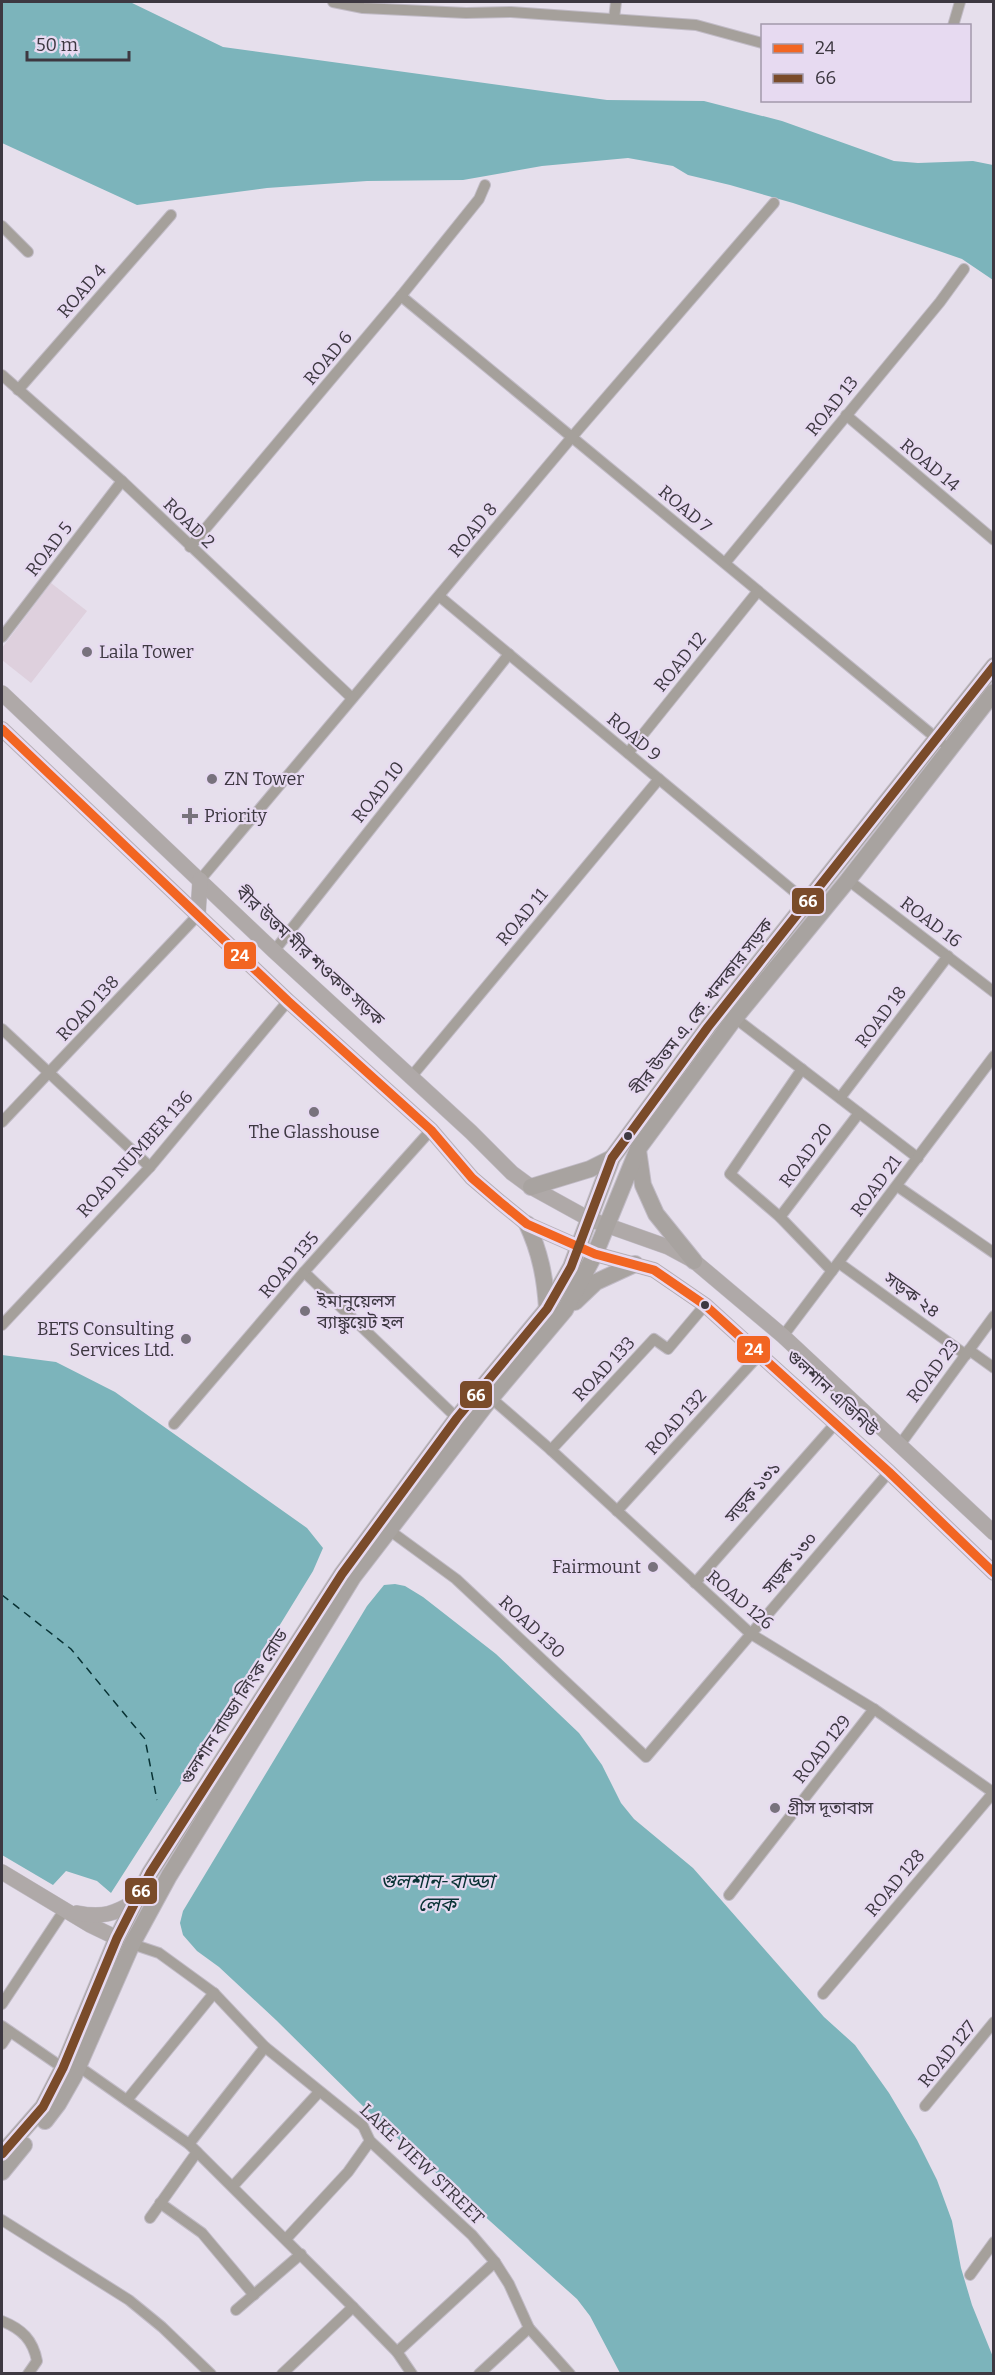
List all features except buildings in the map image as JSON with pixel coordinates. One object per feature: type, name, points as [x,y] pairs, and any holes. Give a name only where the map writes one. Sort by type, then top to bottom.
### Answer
[{"type":"main road","name":"বীর উত্তম এ. কে. খন্দকার সড়ক","points":[[565,1310],[594,1254],[638,1149],[735,1018],[848,880],[993,666]]},
{"type":"main road","name":"বীর উত্তম এ. কে. খন্দকার সড়ক","points":[[547,1309],[571,1267],[612,1158],[708,1027],[808,903],[942,743],[993,692]]},
{"type":"main road","name":"বীর উত্তম মীর শওকত সড়ক","points":[[2,693],[512,1173],[589,1219],[606,1226]]},
{"type":"main road","points":[[2,729],[288,1001],[431,1130],[472,1178],[527,1224],[594,1254]]},
{"type":"main road","points":[[198,915],[200,880]]},
{"type":"main road","points":[[638,1149],[643,1185],[656,1214],[694,1261]]},
{"type":"main road","points":[[531,1186],[590,1169],[612,1158]]},
{"type":"main road","points":[[527,1224],[538,1250],[545,1277],[547,1309]]},
{"type":"main road","name":"গুলশান এভিনিউ","points":[[606,1226],[668,1247],[694,1261],[783,1336],[993,1533]]},
{"type":"main road","name":"গুলশান এভিনিউ","points":[[594,1254],[635,1264],[665,1276],[705,1305],[889,1473],[993,1572]]},
{"type":"main road","points":[[565,1310],[596,1282],[635,1264]]},
{"type":"main road","name":"গুলশান বাড্ডা লিংক রোড","points":[[2,2172],[58,2104],[124,1941],[136,1901],[150,1873],[342,1574],[457,1418],[547,1309]]},
{"type":"main road","name":"গুলশান বাড্ডা লিংক রোড","points":[[124,1941],[169,1876],[347,1587],[491,1398],[565,1310]]},
{"type":"main road","points":[[2,1872],[42,1898],[124,1941]]},
{"type":"main road","points":[[68,1911],[93,1916],[114,1914],[136,1901]]},
{"type":"main road","name":"গুলশান বাড্ডা লিংক রোড","points":[[2,2154],[72,2070]]},
{"type":"street","points":[[333,2],[363,8],[466,13],[510,12],[696,25],[761,43]]},
{"type":"street","points":[[614,19],[616,2]]},
{"type":"street","points":[[954,24],[960,2]]},
{"type":"street","name":"ROAD 6","points":[[190,547],[401,296],[479,199],[485,185]]},
{"type":"street","name":"ROAD 8","points":[[200,880],[572,437],[774,203]]},
{"type":"street","name":"ROAD 4","points":[[18,390],[171,214]]},
{"type":"street","points":[[2,226],[28,252]]},
{"type":"street","name":"ROAD 13","points":[[725,564],[940,302],[964,269]]},
{"type":"street","name":"ROAD 7","points":[[401,296],[942,743]]},
{"type":"street","name":"ROAD 2","points":[[2,375],[122,481],[352,698]]},
{"type":"street","name":"ROAD 14","points":[[846,415],[993,540]]},
{"type":"street","name":"ROAD 5","points":[[2,637],[122,481]]},
{"type":"street","name":"ROAD 12","points":[[628,753],[758,591]]},
{"type":"street","name":"ROAD 9","points":[[440,596],[808,903]]},
{"type":"street","name":"ROAD 10","points":[[274,951],[509,654]]},
{"type":"street","name":"ROAD 11","points":[[411,1077],[659,779]]},
{"type":"street","name":"ROAD 16","points":[[848,880],[948,956],[992,986]]},
{"type":"street","name":"ROAD 138","points":[[2,1122],[198,915]]},
{"type":"street","name":"ROAD 18","points":[[840,1098],[948,956]]},
{"type":"street","name":"ROAD NUMBER 136","points":[[2,1325],[150,1167],[288,1001]]},
{"type":"street","points":[[735,1018],[918,1158]]},
{"type":"street","points":[[2,1029],[150,1167]]},
{"type":"street","name":"ROAD 21","points":[[783,1336],[993,1056]]},
{"type":"street","name":"সড়ক ২৪","points":[[802,1069],[730,1174],[835,1267],[993,1368]]},
{"type":"street","name":"ROAD 20","points":[[780,1217],[859,1113]]},
{"type":"street","name":"ROAD 135","points":[[174,1424],[303,1272],[431,1130]]},
{"type":"street","points":[[897,1186],[993,1253]]},
{"type":"street","points":[[303,1272],[457,1418]]},
{"type":"street","name":"ROAD 133","points":[[551,1450],[654,1339],[668,1349],[705,1305]]},
{"type":"street","name":"ROAD 23","points":[[898,1446],[993,1316]]},
{"type":"street","name":"ROAD 132","points":[[616,1511],[760,1354]]},
{"type":"street","name":"ROAD 126","points":[[491,1398],[551,1450],[751,1634],[874,1709],[993,1793]]},
{"type":"street","name":"সড়ক ১৩১","points":[[695,1583],[836,1424]]},
{"type":"street","name":"সড়ক ১৩০","points":[[646,1757],[889,1473]]},
{"type":"street","name":"ROAD 130","points":[[389,1530],[456,1579],[646,1757]]},
{"type":"street","name":"ROAD 129","points":[[729,1894],[874,1709]]},
{"type":"street","name":"ROAD 128","points":[[823,1994],[993,1793]]},
{"type":"street","points":[[2,2004],[68,1911]]},
{"type":"street","name":"LAKE VIEW STREET","points":[[124,1941],[159,1953],[214,1993],[265,2047],[363,2126],[370,2141],[472,2235],[495,2262],[517,2299],[530,2328],[570,2373]]},
{"type":"street","points":[[127,2100],[214,1993]]},
{"type":"street","name":"ROAD 127","points":[[925,2106],[993,2022]]},
{"type":"street","points":[[2,2044],[6,2029],[72,2070],[127,2100],[193,2148],[397,2352],[412,2373]]},
{"type":"street","points":[[150,2218],[193,2148],[265,2047]]},
{"type":"street","points":[[233,2186],[319,2092]]},
{"type":"street","points":[[286,2239],[348,2172],[370,2141]]},
{"type":"street","points":[[160,2203],[202,2233],[254,2295]]},
{"type":"street","points":[[2,2220],[129,2300],[211,2373]]},
{"type":"street","points":[[970,2275],[993,2242]]},
{"type":"street","points":[[236,2310],[300,2254]]},
{"type":"street","points":[[397,2352],[495,2262]]},
{"type":"street","points":[[282,2373],[353,2307]]},
{"type":"street","points":[[2,2321],[26,2335],[34,2347],[37,2361],[28,2373]]},
{"type":"street","points":[[479,2373],[530,2328]]},
{"type":"shaded area","points":[[51,583],[87,611],[31,683],[2,660],[2,648]]},
{"type":"water","points":[[2,2],[130,2],[223,47],[607,100],[704,101],[782,121],[894,161],[918,163],[973,161],[993,165],[993,280],[962,259],[939,251],[793,203],[688,175],[673,166],[628,158],[542,166],[463,180],[367,181],[267,188],[137,205],[2,143]]},
{"type":"water","points":[[2,1355],[56,1362],[115,1392],[307,1528],[323,1548],[313,1571],[211,1737],[111,1893],[97,1881],[66,1871],[53,1885],[2,1855]]},
{"type":"water","name":"গুলশান-বাড্ডা লেক","points":[[384,1585],[405,1586],[423,1597],[496,1654],[579,1733],[602,1765],[621,1803],[634,1819],[693,1868],[824,2017],[855,2045],[889,2093],[917,2140],[937,2180],[952,2221],[961,2268],[972,2305],[993,2357],[993,2373],[620,2373],[590,2316],[577,2299],[375,2118],[276,2020],[219,1967],[197,1951],[183,1935],[180,1923],[183,1911],[367,1606]]},
{"type":"ferry route","points":[[2,1595],[71,1649],[145,1739],[157,1800]]},
{"type":"transit line","name":"66","points":[[2,2154],[43,2107],[63,2068],[117,1938],[150,1873],[342,1574],[457,1418],[547,1309],[571,1267],[612,1158],[708,1027],[994,666]]},
{"type":"transit line","name":"24","points":[[2,729],[288,1001],[431,1130],[472,1178],[500,1202],[527,1224],[595,1254],[654,1270],[705,1305],[889,1472],[994,1573]]},
{"type":"place","name":"Laila Tower","points":[[87,652]]},
{"type":"place","name":"ZN Tower","points":[[212,779]]},
{"type":"place","name":"Priority","points":[[190,816]]},
{"type":"place","name":"The Glasshouse","points":[[314,1112]]},
{"type":"place","name":"ইমানুয়েলস ব্যাঙ্কুয়েট হল","points":[[305,1311]]},
{"type":"place","name":"BETS Consulting Services Ltd.","points":[[186,1339]]},
{"type":"place","name":"Fairmount","points":[[653,1567]]},
{"type":"place","name":"গ্রীস দূতাবাস","points":[[775,1808]]}]
